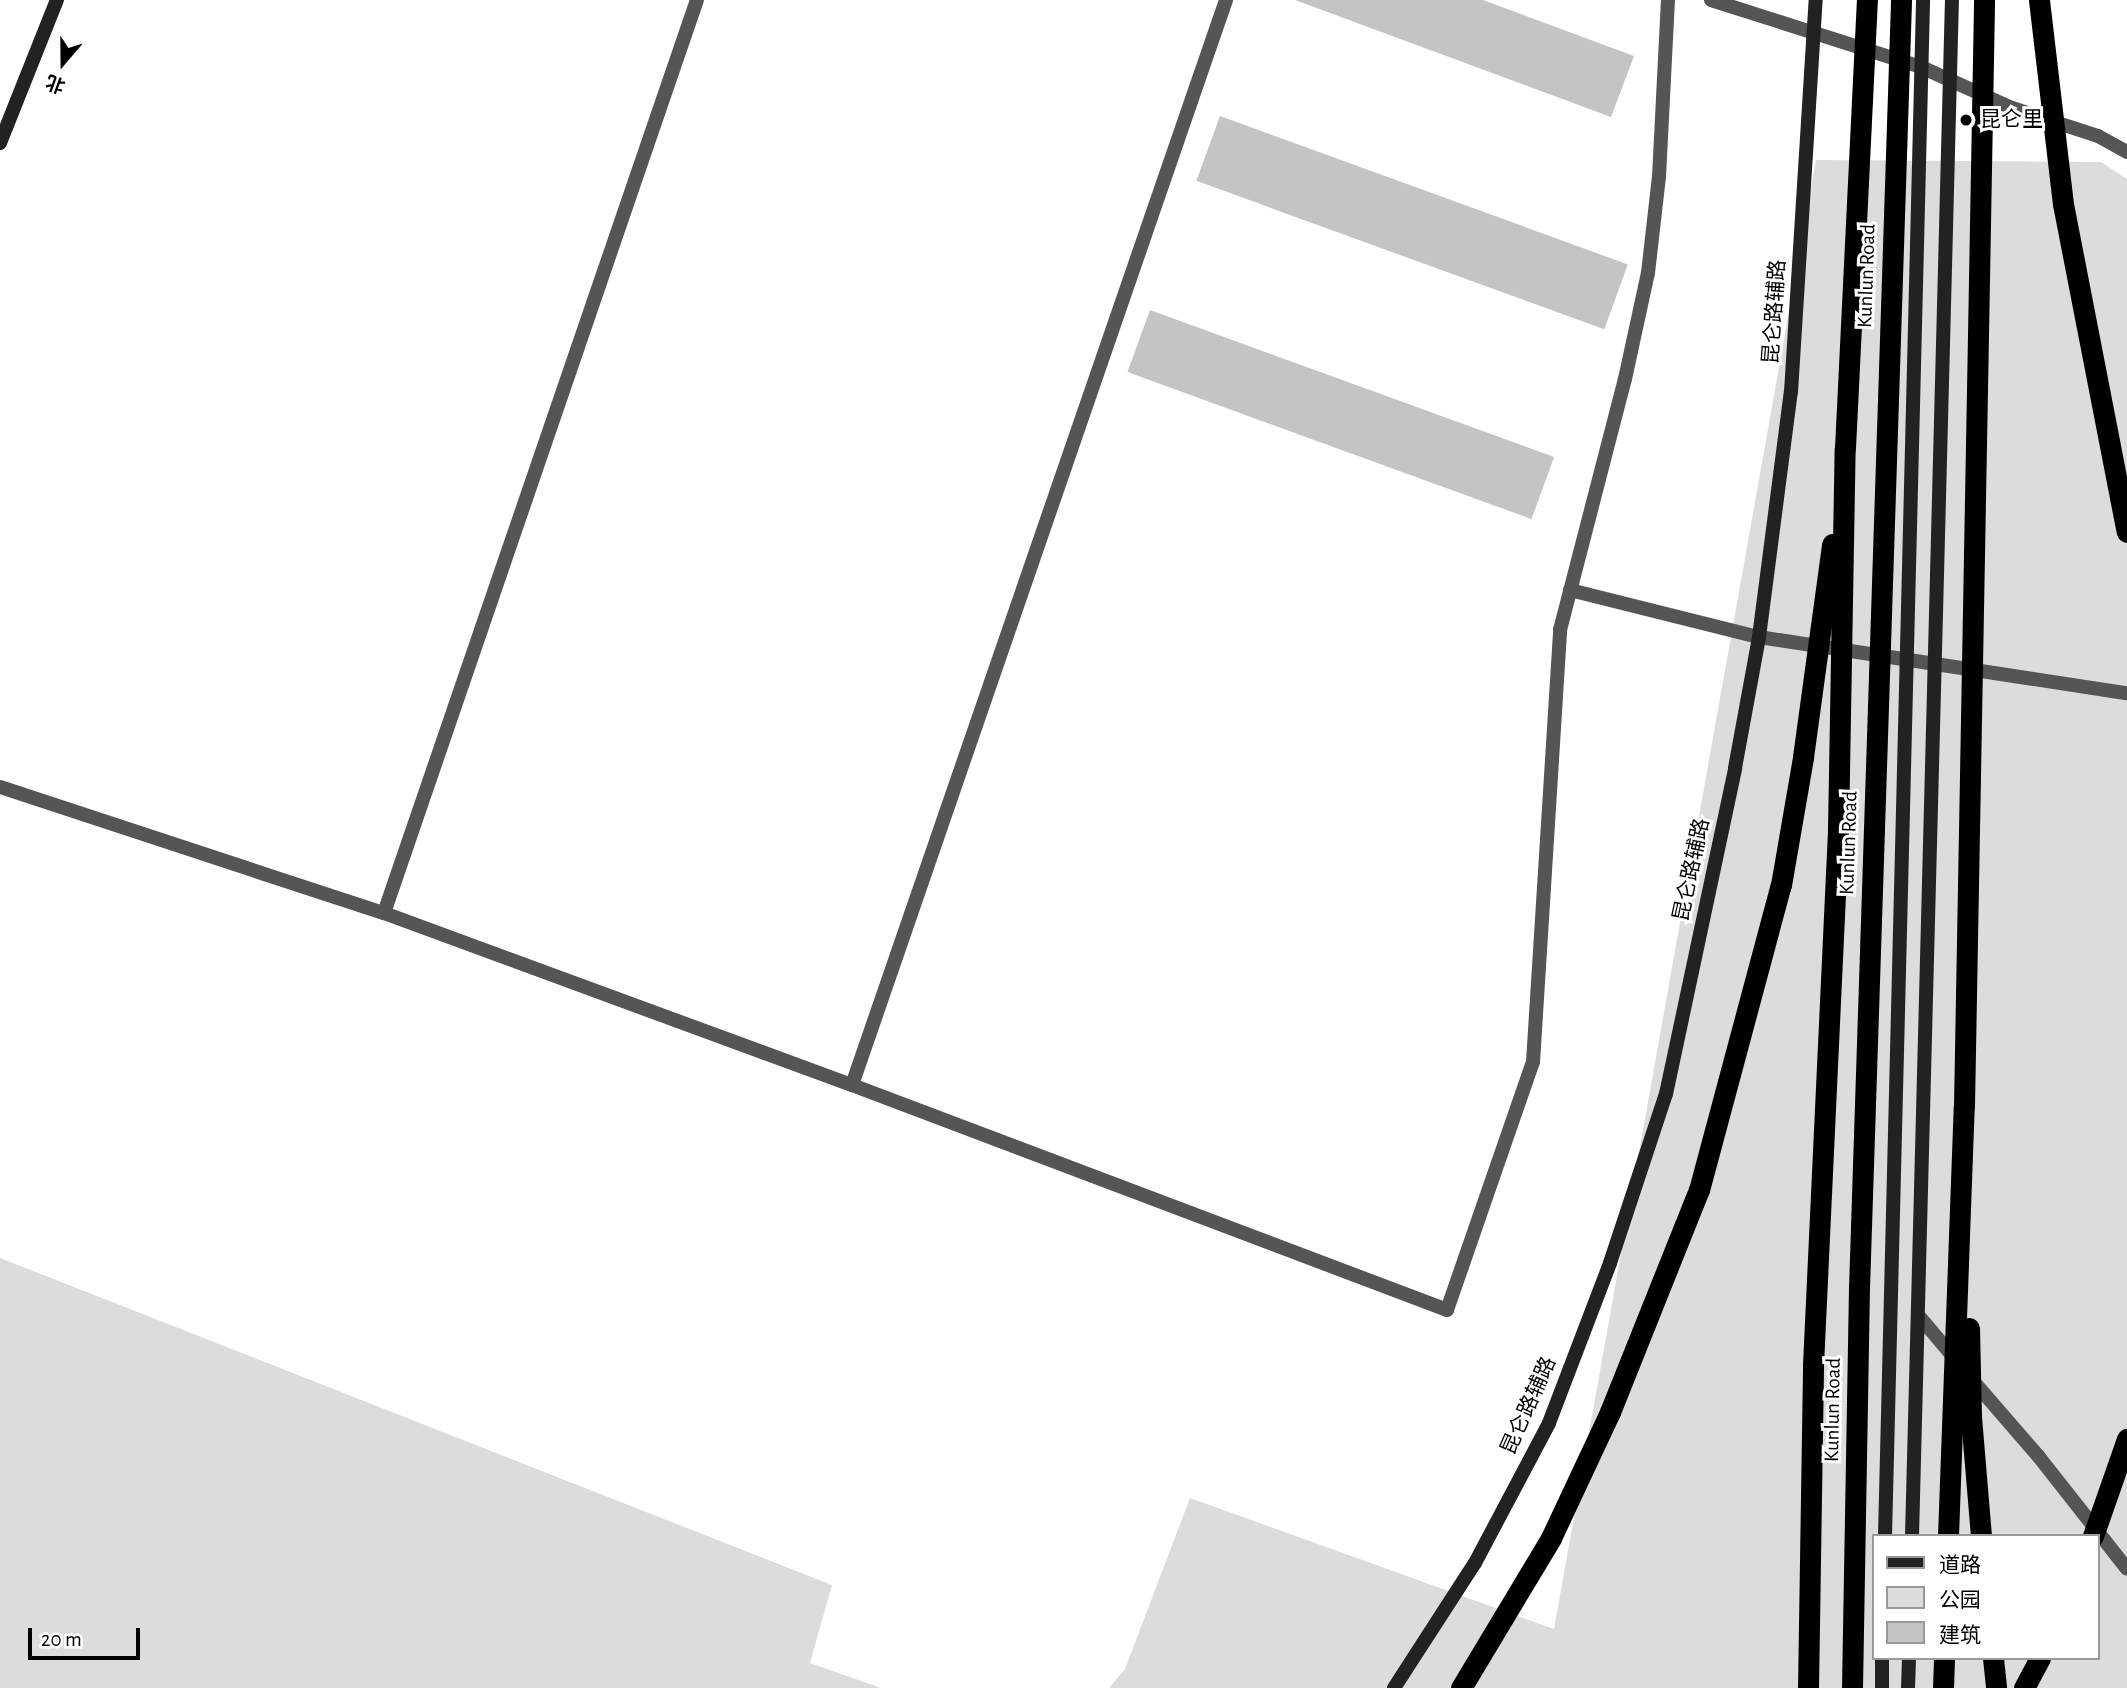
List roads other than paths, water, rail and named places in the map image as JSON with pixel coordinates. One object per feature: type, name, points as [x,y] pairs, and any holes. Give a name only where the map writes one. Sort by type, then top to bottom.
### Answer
[{"type":"highway","points":[[1808,1688],[1813,1365],[1838,830],[1845,448],[1867,0]]},
{"type":"highway","name":"Kunlun Road","points":[[1852,1688],[1860,1274],[1901,0]]},
{"type":"highway","points":[[1948,1534],[1964,1106],[1984,0]]},
{"type":"highway","points":[[2039,0],[2063,204],[2127,532]]},
{"type":"highway","points":[[1461,1688],[1550,1538],[1610,1412],[1699,1190],[1780,885],[1803,757],[1845,448]]},
{"type":"highway","points":[[1964,1106],[1971,1417],[1981,1534]]},
{"type":"highway","points":[[2095,1534],[2127,1439]]},
{"type":"highway","points":[[1943,1688],[1944,1660]]},
{"type":"highway","points":[[1993,1660],[1996,1688]]},
{"type":"highway","points":[[2024,1688],[2039,1660]]},
{"type":"main road","points":[[0,143],[57,0]]},
{"type":"main road","name":"昆仑路辅路","points":[[1394,1688],[1475,1563],[1549,1423],[1611,1264],[1665,1094],[1735,768],[1759,636],[1791,392],[1816,0]]},
{"type":"main road","points":[[1885,1534],[1923,0]]},
{"type":"main road","points":[[1912,1534],[1952,0]]},
{"type":"main road","points":[[1882,1660],[1882,1688]]},
{"type":"main road","points":[[1908,1688],[1909,1660]]},
{"type":"street","points":[[384,914],[697,0]]},
{"type":"street","points":[[852,1085],[1226,0]]},
{"type":"street","points":[[0,787],[384,914],[852,1085],[1447,1310],[1533,1062],[1559,630],[1625,379],[1648,273],[1659,177],[1668,0]]},
{"type":"street","points":[[1711,0],[1921,67],[2012,108],[2098,136],[2127,152]]},
{"type":"street","points":[[1570,590],[1759,636],[2127,693]]},
{"type":"street","points":[[1918,1315],[2039,1457],[2127,1569]]},
{"type":"place","name":"昆仑里","points":[[1966,120]]}]
